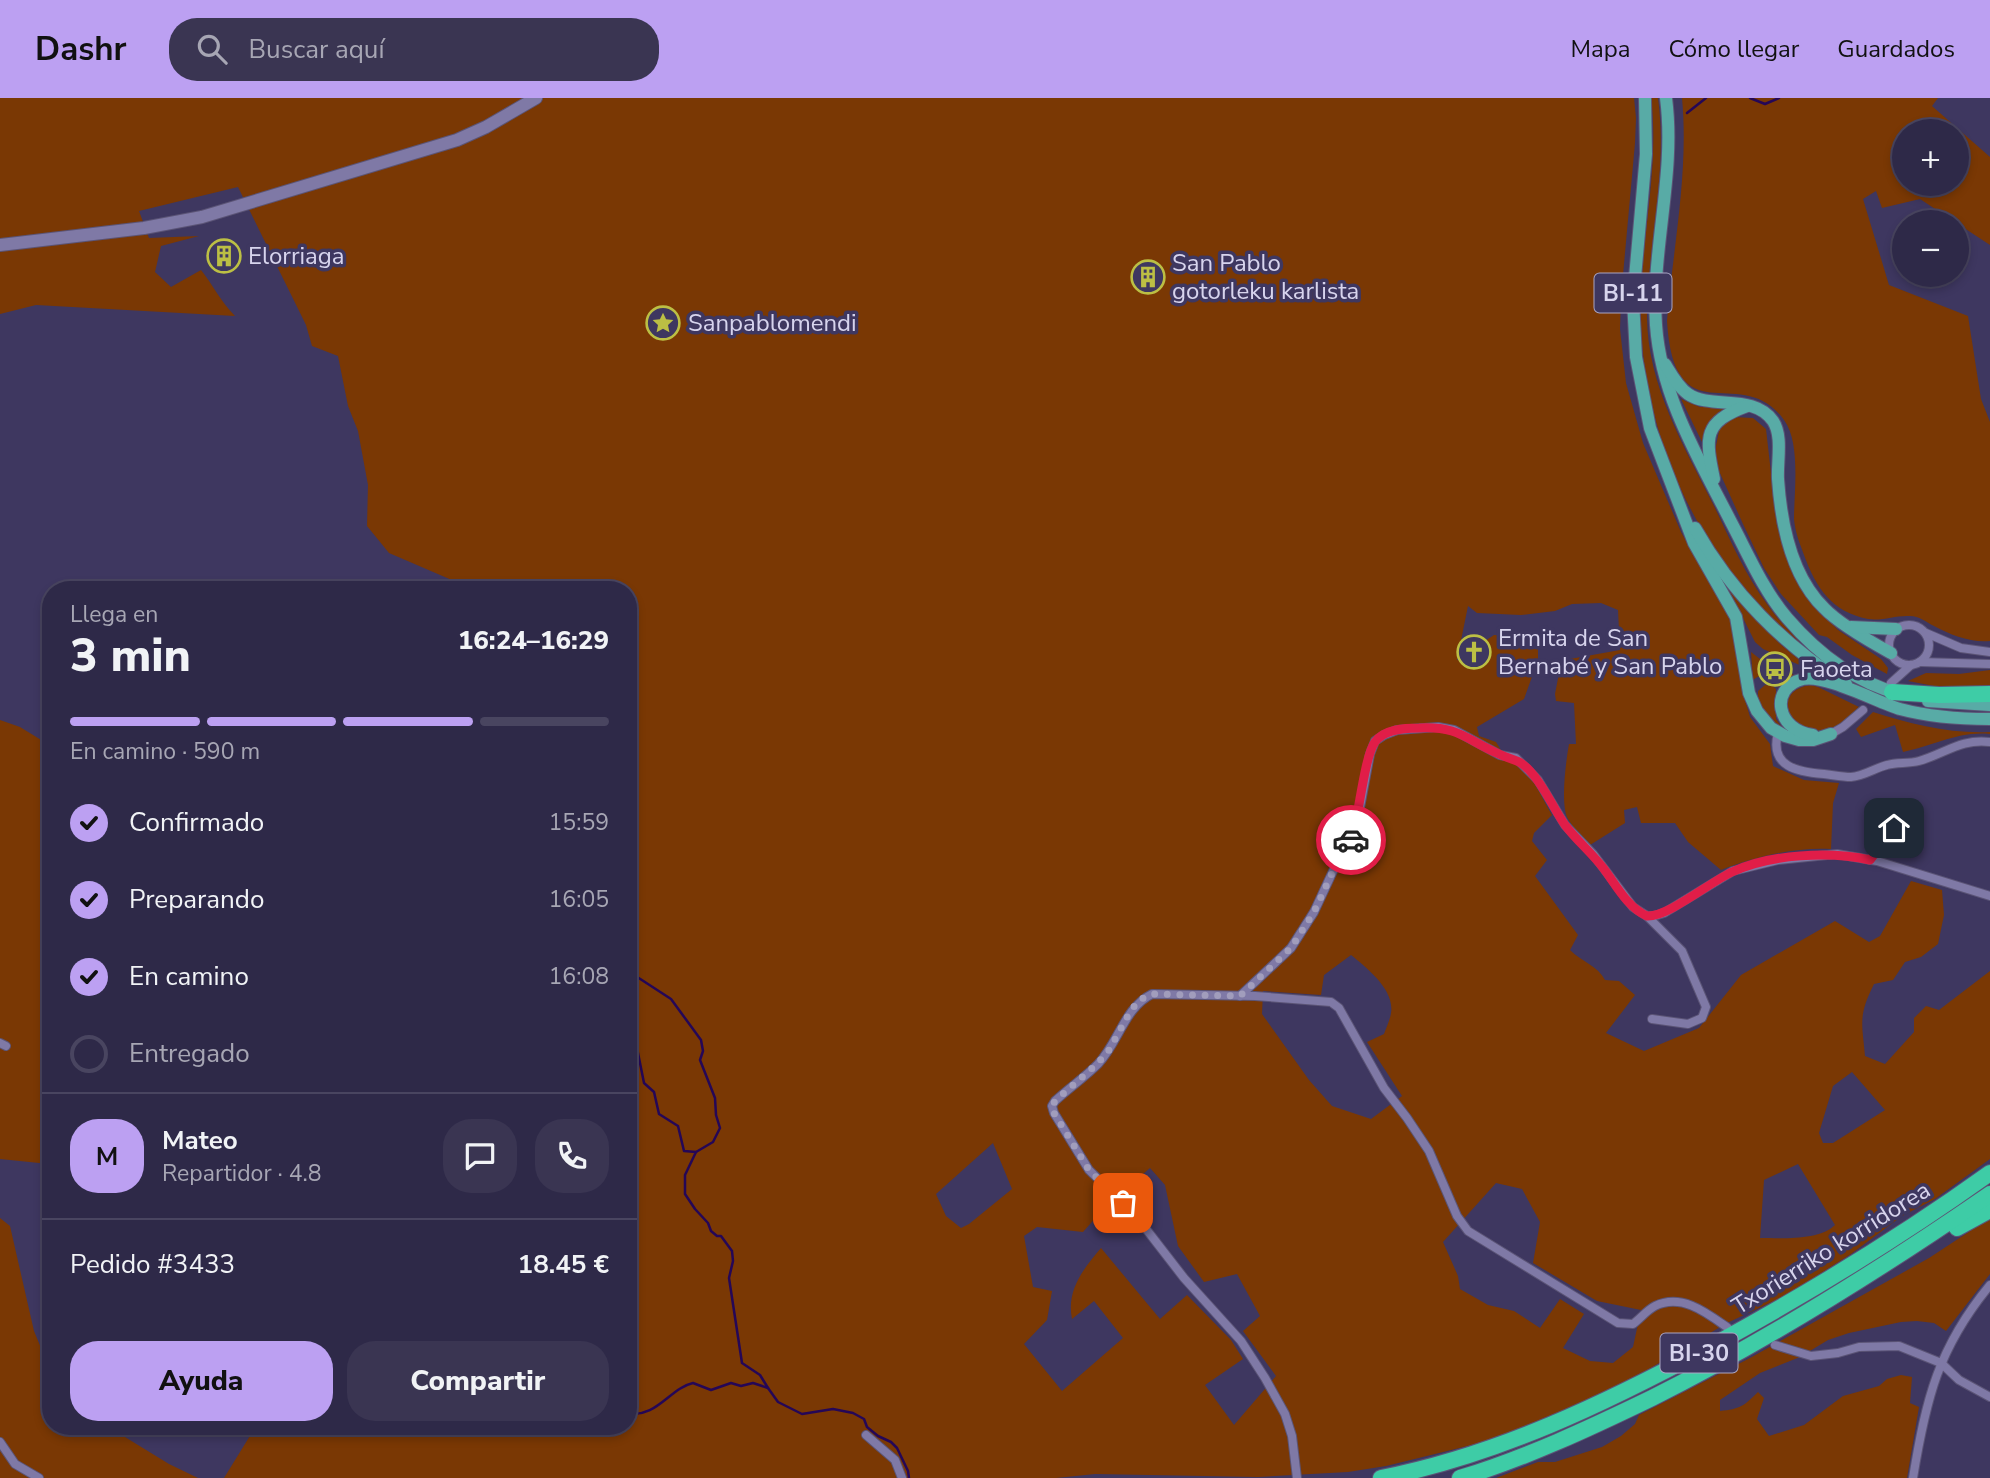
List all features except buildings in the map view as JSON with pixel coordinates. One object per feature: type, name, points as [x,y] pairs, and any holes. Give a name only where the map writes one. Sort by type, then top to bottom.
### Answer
[{"type":"highway","points":[[1892,692],[1990,694]]},
{"type":"highway","name":"Txorierriko korridorea","points":[[1381,1478],[1427,1468],[1502,1445],[1567,1418],[1671,1368],[1811,1291],[1922,1221],[1990,1173]]},
{"type":"highway","name":"Txorierriko korridorea","points":[[1460,1478],[1548,1446],[1679,1384],[1810,1312],[1905,1253],[1990,1194]]},
{"type":"highway","points":[[1905,1253],[1990,1210]]},
{"type":"main road","name":"BI-11","points":[[1666,98],[1669,132],[1655,300],[1660,356],[1675,409],[1759,577],[1786,617],[1822,654],[1860,678],[1892,692],[1948,704],[1990,705]]},
{"type":"main road","name":"BI-11","points":[[1645,99],[1646,153],[1634,273],[1633,323],[1640,386],[1650,428],[1670,481],[1715,559],[1760,614],[1809,659],[1864,695],[1900,709],[1956,718],[1990,719]]},
{"type":"main road","points":[[1660,356],[1686,393],[1695,398],[1748,406],[1772,419],[1777,429],[1778,476],[1784,525],[1792,555],[1804,582],[1826,611],[1894,657]]},
{"type":"main road","points":[[1716,493],[1709,438],[1720,418],[1748,406]]},
{"type":"main road","points":[[1670,481],[1694,543],[1736,617],[1746,680],[1753,703],[1763,721],[1778,733],[1799,740],[1813,740],[1831,734]]},
{"type":"main road","points":[[1851,627],[1896,629]]},
{"type":"main road","points":[[1831,734],[1802,733],[1791,727],[1782,713],[1781,704],[1788,688],[1794,683],[1812,678],[1864,695]]},
{"type":"street","points":[[0,245],[144,228],[202,217],[457,140],[486,127],[536,98]]},
{"type":"street","points":[[1926,633],[1929,647],[1927,653],[1891,683],[1894,657],[1889,640],[1896,629],[1907,625],[1913,625],[1961,648],[1990,652]]},
{"type":"street","points":[[1894,657],[1915,663],[1990,664]]},
{"type":"street","points":[[1831,734],[1863,710]]},
{"type":"street","points":[[1240,996],[1291,948],[1314,912],[1351,840],[1370,754],[1376,741],[1384,735],[1408,728],[1438,727],[1454,730],[1500,755],[1516,758],[1538,780],[1565,825],[1593,855],[1633,907],[1647,916],[1682,951],[1706,1007],[1702,1018],[1693,1023],[1652,1019]]},
{"type":"street","points":[[1778,733],[1777,751],[1786,765],[1795,770],[1852,777],[1888,764],[1919,761],[1966,742],[1990,742]]},
{"type":"street","points":[[1870,860],[1891,834],[1894,828],[1892,817]]},
{"type":"street","points":[[1647,916],[1664,913],[1733,871],[1779,860],[1837,854],[1870,860],[1990,897]]},
{"type":"street","points":[[1297,1478],[1292,1436],[1284,1414],[1241,1341],[1184,1278],[1136,1216],[1089,1170],[1054,1113],[1052,1106],[1055,1101],[1097,1064],[1139,1000],[1152,994],[1315,999],[1331,1002],[1339,1008],[1384,1088],[1429,1151],[1457,1216],[1468,1231],[1619,1323],[1633,1324],[1655,1306],[1674,1301],[1693,1305],[1728,1328]]},
{"type":"street","points":[[1913,1478],[1929,1395],[1941,1363],[1971,1308],[1990,1285]]},
{"type":"street","points":[[1775,1345],[1811,1356],[1839,1353],[1859,1347],[1899,1346],[1941,1363],[1959,1380],[1990,1397]]},
{"type":"street","points":[[866,1435],[895,1460],[902,1478]]},
{"type":"street","points":[[0,1442],[15,1464],[39,1478]]},
{"type":"shaded area","points":[[0,98],[1634,98],[1635,143],[1620,329],[1626,383],[1643,443],[1681,532],[1730,619],[1745,700],[1750,717],[1770,744],[1773,766],[1804,780],[1839,783],[1833,803],[1831,849],[1775,854],[1721,870],[1688,842],[1675,823],[1641,823],[1637,807],[1624,810],[1625,823],[1590,845],[1581,836],[1568,819],[1564,804],[1569,744],[1576,744],[1574,703],[1556,701],[1555,694],[1560,668],[1570,659],[1620,650],[1618,610],[1601,603],[1572,604],[1555,611],[1521,615],[1477,613],[1468,606],[1457,660],[1479,664],[1485,641],[1494,635],[1535,638],[1538,648],[1538,660],[1524,699],[1477,727],[1479,736],[1496,742],[1507,760],[1528,775],[1552,815],[1534,833],[1532,841],[1547,860],[1535,876],[1578,935],[1570,950],[1598,971],[1605,980],[1619,981],[1635,995],[1606,1033],[1644,1051],[1699,1028],[1741,975],[1835,921],[1869,942],[1880,936],[1911,881],[1942,890],[1944,915],[1938,944],[1921,957],[1905,962],[1893,980],[1874,984],[1862,1019],[1865,1056],[1885,1064],[1914,1032],[1914,1018],[1926,1006],[1939,1010],[1990,971],[1990,1159],[1935,1199],[1902,1216],[1851,1254],[1785,1296],[1727,1323],[1649,1369],[1588,1400],[1488,1441],[1386,1466],[1348,1472],[1258,1477],[1095,1474],[1056,1478],[224,1478],[250,1435],[637,1435],[637,581],[454,581],[389,553],[367,526],[368,485],[358,431],[348,406],[338,356],[312,346],[306,325],[238,187],[139,211],[149,238],[199,236],[161,246],[155,272],[171,287],[201,270],[235,316],[36,305],[0,314]],"holes":[[[1351,955],[1378,980],[1391,1004],[1384,1034],[1367,1042],[1402,1096],[1371,1119],[1332,1106],[1309,1080],[1262,1014],[1263,991],[1321,995],[1324,975]],[[1852,1072],[1885,1110],[1833,1143],[1823,1143],[1819,1133],[1833,1086]],[[993,1143],[1012,1189],[961,1228],[946,1216],[936,1194]],[[1798,1164],[1835,1225],[1810,1236],[1760,1238],[1764,1180]],[[1150,1168],[1165,1185],[1178,1246],[1204,1282],[1237,1274],[1260,1316],[1243,1331],[1276,1376],[1234,1425],[1205,1385],[1243,1359],[1231,1340],[1187,1295],[1160,1319],[1101,1248],[1074,1289],[1072,1319],[1094,1301],[1123,1338],[1062,1391],[1024,1344],[1047,1320],[1052,1291],[1033,1287],[1024,1236],[1037,1227],[1083,1232],[1107,1205]],[[1496,1183],[1522,1189],[1540,1222],[1533,1263],[1597,1301],[1641,1310],[1633,1347],[1613,1363],[1590,1361],[1563,1348],[1584,1314],[1560,1299],[1540,1328],[1514,1311],[1488,1305],[1460,1289],[1458,1276],[1443,1242]]]},
{"type":"shaded area","points":[[1651,98],[1658,98],[1661,153],[1648,289],[1647,316],[1653,366],[1669,414],[1745,569],[1771,609],[1802,645],[1753,599],[1719,558],[1677,480],[1655,418],[1643,354],[1641,322],[1641,289],[1653,146]]},
{"type":"shaded area","points":[[1682,98],[1938,98],[1932,106],[1947,119],[1892,119],[1892,196],[1969,196],[1969,139],[1990,157],[1990,245],[1969,231],[1969,210],[1937,210],[1920,199],[1882,208],[1876,191],[1863,199],[1889,285],[1968,316],[1981,399],[1990,422],[1990,641],[1961,638],[1913,616],[1868,619],[1855,616],[1835,604],[1814,578],[1797,533],[1794,519],[1795,454],[1784,420],[1767,403],[1749,396],[1696,389],[1682,378],[1672,357],[1667,321],[1683,154]]},
{"type":"shaded area","points":[[1681,399],[1700,407],[1728,407],[1711,421],[1702,442]]},
{"type":"shaded area","points":[[1733,417],[1753,418],[1766,429],[1777,526],[1789,563],[1806,597],[1838,630],[1881,659],[1888,668],[1887,674],[1852,655],[1827,637],[1819,635],[1781,594],[1764,568],[1719,471],[1715,451],[1720,426]]},
{"type":"shaded area","points":[[1727,586],[1779,643],[1813,671],[1763,649],[1755,642]]},
{"type":"shaded area","points":[[1751,652],[1764,662],[1794,675],[1783,683],[1768,676],[1753,680]]},
{"type":"shaded area","points":[[1990,670],[1990,687],[1950,689],[1908,681],[1926,673],[1959,674]]},
{"type":"shaded area","points":[[1765,685],[1776,689],[1776,719],[1784,730],[1774,724],[1762,709],[1758,691]]},
{"type":"shaded area","points":[[1811,685],[1859,707],[1838,725],[1823,730],[1809,729],[1791,716],[1788,706],[1789,697],[1797,689]]},
{"type":"shaded area","points":[[1873,712],[1931,727],[1990,734],[1956,737],[1903,752],[1895,725],[1861,737],[1856,729]]},
{"type":"shaded area","points":[[0,720],[20,727],[42,740],[42,1163],[0,1159]]},
{"type":"shaded area","points":[[0,1218],[10,1226],[34,1331],[42,1350],[42,1435],[122,1435],[198,1478],[0,1478]]},
{"type":"shaded area","points":[[1990,1218],[1990,1274],[1946,1331],[1934,1323],[1917,1321],[1849,1333],[1828,1340],[1800,1357],[1760,1373],[1720,1400],[1720,1411],[1737,1408],[1758,1392],[1764,1398],[1757,1419],[1769,1436],[1804,1425],[1843,1396],[1879,1386],[1887,1379],[1901,1375],[1912,1377],[1910,1403],[1919,1407],[1907,1478],[1496,1478],[1538,1462],[1555,1462],[1602,1447],[1635,1424],[1639,1415],[1750,1358],[1929,1258]]},
{"type":"waterway","points":[[1687,113],[1706,98]]},
{"type":"waterway","points":[[1750,98],[1765,104],[1779,98]]},
{"type":"waterway","points":[[637,977],[671,999],[701,1040],[703,1051],[700,1060],[715,1098],[720,1128],[713,1142],[696,1152]]},
{"type":"waterway","points":[[637,1048],[644,1083],[654,1092],[659,1114],[678,1126],[684,1151],[696,1152],[685,1175],[685,1194],[708,1223],[711,1231],[721,1236],[732,1251],[729,1278],[742,1363],[760,1375],[768,1388]]},
{"type":"waterway","points":[[637,1414],[647,1412],[693,1383],[711,1390],[731,1383],[741,1386],[753,1383],[768,1388],[778,1402],[802,1414],[833,1409],[853,1413],[864,1419],[867,1427],[897,1448],[909,1478]]},
{"type":"way so far","points":[[1123,1203],[1089,1170],[1054,1113],[1052,1106],[1055,1101],[1109,1050],[1139,1000],[1152,994],[1240,996],[1291,948],[1314,912],[1351,840]]},
{"type":"place","name":"Elorriaga","points":[[224,256]]},
{"type":"place","name":"San Pablo gotorleku karlista","points":[[1148,277]]},
{"type":"place","name":"Sanpablomendi","points":[[663,323]]},
{"type":"place","name":"Ermita de San Bernabé y San Pablo","points":[[1474,652]]},
{"type":"place","name":"Faoeta","points":[[1775,669]]},
{"type":"route","points":[[1351,840],[1370,754],[1376,741],[1397,730],[1438,727],[1454,730],[1500,755],[1516,758],[1530,770],[1565,825],[1593,855],[1633,907],[1647,916],[1664,913],[1733,871],[1752,865],[1837,854],[1870,860],[1894,828]]}]
